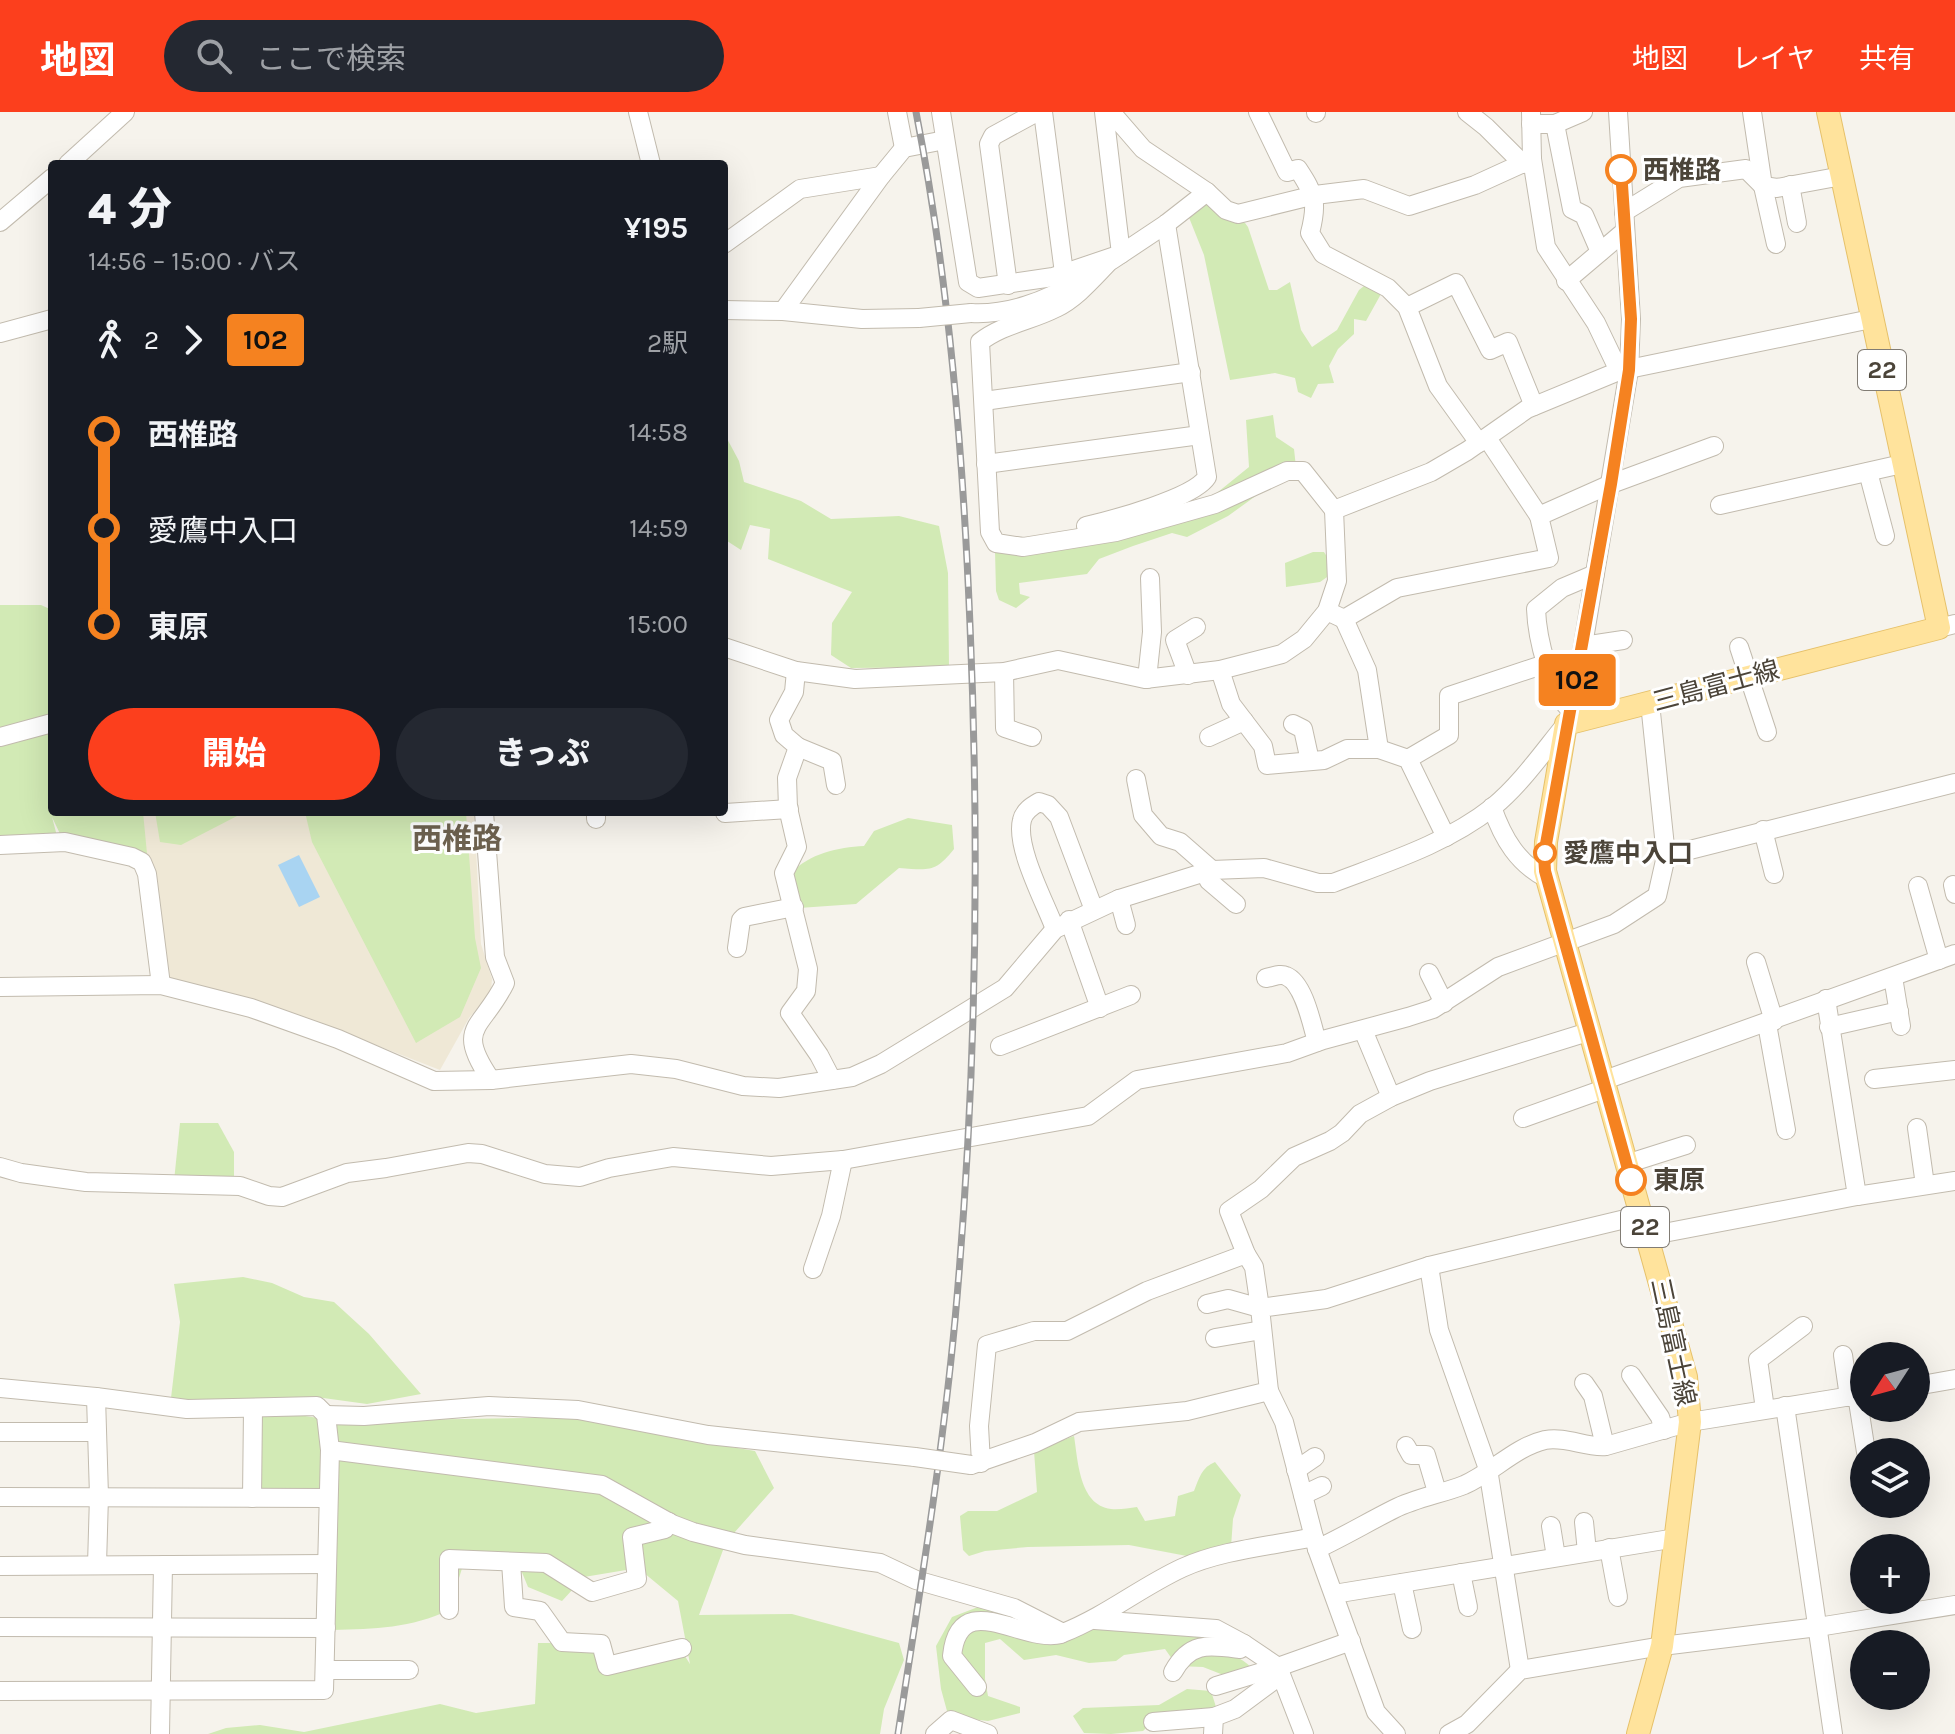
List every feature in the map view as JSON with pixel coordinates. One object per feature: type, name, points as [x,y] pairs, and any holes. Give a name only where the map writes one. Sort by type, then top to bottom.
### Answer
[{"type":"main road","name":"三島富士線","points":[[1638,1734],[1662,1646],[1690,1422],[1686,1377],[1545,871],[1546,842],[1569,718],[1650,703],[1947,626],[1902,464],[1828,112]]},
{"type":"street","points":[[72,160],[125,112]]},
{"type":"street","points":[[638,112],[650,160]]},
{"type":"street","points":[[897,112],[904,148]]},
{"type":"street","points":[[941,112],[968,282],[978,288],[1008,285],[1064,273],[1115,257]]},
{"type":"street","points":[[1008,285],[989,144],[993,136],[1037,112]]},
{"type":"street","points":[[1043,112],[1064,273]]},
{"type":"street","points":[[1104,112],[1115,257]]},
{"type":"street","points":[[1111,112],[1143,149],[1207,192],[1226,210],[1238,214],[1315,195],[1364,189],[1409,206],[1475,185],[1527,162]]},
{"type":"street","points":[[1258,112],[1282,173],[1298,169],[1315,195],[1310,233],[1323,254],[1388,288],[1407,307],[1438,386],[1483,440],[1539,516],[1549,558],[1564,587]]},
{"type":"street","points":[[1467,112],[1527,162]]},
{"type":"street","points":[[1583,112],[1555,124],[1531,118],[1527,162],[1546,247],[1624,370]]},
{"type":"street","points":[[0,987],[161,985],[251,1008],[338,1039],[434,1081],[491,1080],[631,1064],[676,1069],[743,1086],[779,1088],[852,1077],[881,1064],[995,995],[1062,924],[1119,899],[1208,871],[1264,868],[1318,883],[1380,875],[1492,807],[1510,791],[1569,718],[1611,484],[1631,319],[1618,112]]},
{"type":"street","points":[[1752,112],[1763,186],[1776,244]]},
{"type":"street","points":[[1555,124],[1572,209],[1584,215],[1600,252]]},
{"type":"street","points":[[783,311],[904,148],[945,140]]},
{"type":"street","points":[[1566,281],[1600,252],[1625,222],[1679,178],[1746,169],[1763,186],[1842,176]]},
{"type":"street","points":[[728,241],[800,189],[881,176]]},
{"type":"street","points":[[0,222],[48,181]]},
{"type":"street","points":[[1790,185],[1797,223]]},
{"type":"street","points":[[728,308],[862,319],[988,314],[1030,304],[1064,290],[1166,224],[1207,192]]},
{"type":"street","points":[[996,543],[1118,519],[1197,489],[1207,477],[1166,224]]},
{"type":"street","points":[[996,543],[990,532],[980,342],[993,332],[1059,307],[1115,257]]},
{"type":"street","points":[[1407,307],[1456,283],[1490,350],[1508,342],[1534,406]]},
{"type":"street","points":[[1334,510],[1431,472],[1534,406],[1624,370],[1871,319]]},
{"type":"street","points":[[0,333],[48,320]]},
{"type":"street","points":[[984,401],[1191,372]]},
{"type":"street","points":[[986,464],[1200,435]]},
{"type":"street","points":[[1539,516],[1611,484],[1714,446]]},
{"type":"street","points":[[1720,505],[1902,464]]},
{"type":"street","points":[[996,543],[1023,547],[1116,532],[1215,504],[1287,471],[1303,471],[1334,510],[1336,615],[1367,670],[1379,749]]},
{"type":"street","points":[[1868,472],[1885,536]]},
{"type":"street","points":[[1203,484],[1215,504]]},
{"type":"street","points":[[728,648],[796,671],[855,679],[1004,672],[1058,660],[1147,679],[1188,675],[1282,654],[1336,615],[1397,588],[1549,558]]},
{"type":"street","points":[[1569,718],[1537,634],[1536,609],[1564,587],[1595,574]]},
{"type":"street","points":[[1147,679],[1152,632],[1150,578]]},
{"type":"street","points":[[1188,675],[1175,640],[1196,627]]},
{"type":"street","points":[[1583,646],[1623,640]]},
{"type":"street","points":[[1739,647],[1767,732]]},
{"type":"street","points":[[1408,759],[1449,735],[1449,696],[1548,663]]},
{"type":"street","points":[[1220,670],[1231,704],[1263,746],[1267,765],[1324,760],[1347,749],[1379,749],[1408,759],[1446,837]]},
{"type":"street","points":[[796,671],[794,692],[779,720],[784,735],[798,747],[832,761],[836,785]]},
{"type":"street","points":[[1004,672],[1005,728],[1032,737]]},
{"type":"street","points":[[0,1167],[86,1182],[240,1186],[282,1197],[347,1173],[468,1153],[482,1154],[545,1174],[580,1177],[609,1168],[673,1157],[771,1166],[843,1160],[1088,1116],[1137,1080],[1287,1053],[1421,1013],[1444,1003],[1498,967],[1614,924],[1657,896],[1666,856],[1650,703]]},
{"type":"street","points":[[1209,737],[1244,721]]},
{"type":"street","points":[[0,737],[48,724]]},
{"type":"street","points":[[1293,724],[1303,729],[1310,761]]},
{"type":"street","points":[[798,747],[787,778],[789,809],[797,847],[784,873],[808,969],[806,991],[790,1013],[832,1080]]},
{"type":"street","points":[[1136,779],[1143,815],[1161,836],[1180,842],[1208,871],[1209,881],[1236,904]]},
{"type":"street","points":[[1666,856],[1955,783]]},
{"type":"street","points":[[1094,910],[1059,817],[1048,805],[1039,802],[1029,808],[1022,819],[1022,843],[1100,1008]]},
{"type":"street","points":[[1492,807],[1512,850],[1535,873],[1548,879]]},
{"type":"street","points":[[728,813],[789,809]]},
{"type":"street","points":[[484,816],[495,957],[505,983],[496,1002],[477,1023],[473,1041],[475,1056],[491,1080]]},
{"type":"street","points":[[1763,830],[1774,874]]},
{"type":"street","points":[[0,845],[65,842],[142,862],[147,874],[161,985]]},
{"type":"street","points":[[1523,1118],[1826,999],[1947,957],[1918,886]]},
{"type":"street","points":[[1119,899],[1126,925]]},
{"type":"street","points":[[737,948],[744,917],[794,907]]},
{"type":"street","points":[[1756,962],[1771,1022],[1786,1130]]},
{"type":"street","points":[[1429,973],[1444,1003]]},
{"type":"street","points":[[1266,978],[1280,975],[1293,980],[1305,1000],[1317,1042]]},
{"type":"street","points":[[1829,1027],[1900,1019],[1893,977]]},
{"type":"street","points":[[1000,1046],[1131,995]]},
{"type":"street","points":[[1826,999],[1857,1196]]},
{"type":"street","points":[[1363,1030],[1391,1097]]},
{"type":"street","points":[[1396,1734],[1376,1712],[1315,1543],[1284,1422],[1269,1391],[1254,1267],[1229,1211],[1261,1189],[1294,1157],[1330,1141],[1360,1114],[1391,1097],[1430,1081],[1588,1032]]},
{"type":"street","points":[[1874,1079],[1955,1070]]},
{"type":"street","points":[[1917,1128],[1925,1185]]},
{"type":"street","points":[[1626,1164],[1686,1145]]},
{"type":"street","points":[[813,1269],[831,1216],[843,1160]]},
{"type":"street","points":[[1207,1304],[1228,1299],[1260,1308],[1326,1299],[1429,1266],[1645,1226],[1955,1181]]},
{"type":"street","points":[[976,1464],[987,1345],[1034,1331],[1067,1331],[1147,1291],[1246,1254]]},
{"type":"street","points":[[1429,1266],[1439,1330],[1488,1469],[1520,1670]]},
{"type":"street","points":[[1765,1409],[1758,1360],[1803,1326]]},
{"type":"street","points":[[1215,1338],[1262,1330]]},
{"type":"street","points":[[1843,1355],[1850,1375]]},
{"type":"street","points":[[1631,1375],[1660,1417],[1664,1430]]},
{"type":"street","points":[[1930,1383],[1955,1379]]},
{"type":"street","points":[[1584,1383],[1593,1396],[1605,1446]]},
{"type":"street","points":[[0,1388],[187,1409],[317,1406],[326,1415],[330,1450],[324,1690],[0,1691]]},
{"type":"street","points":[[326,1415],[364,1416],[489,1406],[578,1410],[708,1435],[976,1464],[1035,1443],[1079,1422],[1187,1411],[1269,1391]]},
{"type":"street","points":[[977,1687],[952,1656],[954,1638],[965,1625],[982,1619],[1047,1637],[1063,1633],[1095,1620],[1185,1566],[1221,1556],[1315,1543],[1437,1492],[1466,1484],[1545,1440],[1605,1446],[1690,1422],[1850,1396]]},
{"type":"street","points":[[96,1397],[99,1496],[97,1565]]},
{"type":"street","points":[[1785,1406],[1833,1734]]},
{"type":"street","points":[[252,1498],[253,1409]]},
{"type":"street","points":[[0,1432],[97,1432]]},
{"type":"street","points":[[1406,1446],[1411,1455],[1426,1455],[1437,1492]]},
{"type":"street","points":[[330,1450],[602,1485],[669,1522],[745,1545],[880,1563],[916,1580],[1014,1608],[1063,1633]]},
{"type":"street","points":[[1296,1470],[1315,1457]]},
{"type":"street","points":[[1303,1495],[1322,1486]]},
{"type":"street","points":[[0,1497],[328,1498]]},
{"type":"street","points":[[449,1610],[449,1559],[546,1563],[592,1592],[637,1579],[632,1537],[665,1529],[669,1522]]},
{"type":"street","points":[[1584,1522],[1587,1552]]},
{"type":"street","points":[[1551,1526],[1556,1557]]},
{"type":"street","points":[[1334,1594],[1676,1538]]},
{"type":"street","points":[[1609,1548],[1618,1597]]},
{"type":"street","points":[[511,1562],[514,1607],[540,1611],[562,1642],[601,1644],[607,1666],[682,1648]]},
{"type":"street","points":[[0,1566],[327,1564]]},
{"type":"street","points":[[160,1734],[163,1565]]},
{"type":"street","points":[[1461,1573],[1468,1607]]},
{"type":"street","points":[[1402,1583],[1412,1629]]},
{"type":"street","points":[[1449,1734],[1467,1724],[1520,1670],[1662,1646],[1818,1627],[1955,1605]]},
{"type":"street","points":[[1095,1620],[1216,1629],[1244,1644],[1280,1671],[1304,1734]]},
{"type":"street","points":[[0,1627],[326,1628]]},
{"type":"street","points":[[1216,1686],[1280,1671],[1351,1641]]},
{"type":"street","points":[[1173,1672],[1180,1658],[1206,1644],[1240,1649],[1244,1644]]},
{"type":"street","points":[[325,1670],[409,1670]]},
{"type":"street","points":[[1153,1722],[1214,1725],[1280,1671]]},
{"type":"street","points":[[935,1734],[951,1720],[988,1734]]},
{"type":"shaded area","points":[[141,816],[474,816],[481,944],[492,979],[491,992],[469,1018],[440,1070],[299,1015],[165,979]]},
{"type":"green space","points":[[1208,201],[1227,219],[1245,223],[1248,227],[1269,290],[1277,290],[1290,282],[1301,330],[1312,347],[1337,330],[1364,286],[1381,294],[1366,321],[1354,319],[1354,334],[1338,349],[1329,366],[1334,383],[1318,384],[1311,398],[1298,392],[1295,378],[1275,373],[1230,380],[1204,255],[1188,215]]},
{"type":"green space","points":[[1273,415],[1276,437],[1294,449],[1296,467],[1228,516],[1187,537],[1172,533],[1099,559],[1087,574],[1019,583],[1020,594],[1030,597],[1016,608],[999,600],[995,551],[1192,513],[1249,467],[1246,420]]},
{"type":"green space","points":[[728,440],[739,461],[744,482],[801,501],[831,519],[899,516],[939,526],[948,573],[949,667],[851,668],[831,655],[832,623],[852,592],[768,559],[770,529],[750,525],[741,550],[728,542]]},
{"type":"green space","points":[[1313,552],[1324,552],[1331,563],[1330,575],[1320,582],[1286,587],[1285,563]]},
{"type":"green space","points":[[0,605],[41,605],[48,608],[48,816],[143,816],[148,864],[61,836],[52,817],[57,836],[0,847]]},
{"type":"green space","points":[[156,816],[237,816],[181,845],[160,842]]},
{"type":"green space","points":[[306,816],[466,816],[475,938],[481,968],[460,1017],[416,1043],[312,842]]},
{"type":"green space","points":[[908,818],[952,825],[954,849],[942,862],[925,869],[899,868],[856,904],[799,908],[791,873],[798,866],[824,853],[864,846],[874,831]]},
{"type":"green space","points":[[180,1123],[218,1123],[234,1152],[234,1180],[174,1181]]},
{"type":"green space","points":[[243,1277],[272,1283],[304,1297],[334,1302],[369,1334],[421,1394],[367,1404],[316,1397],[250,1409],[171,1398],[180,1322],[174,1284]]},
{"type":"green space","points":[[258,1409],[339,1421],[593,1417],[667,1436],[755,1451],[774,1488],[726,1542],[699,1615],[792,1614],[899,1643],[904,1660],[884,1709],[880,1734],[208,1734],[226,1728],[260,1725],[304,1732],[440,1704],[476,1713],[535,1704],[538,1643],[599,1650],[607,1670],[681,1650],[690,1664],[678,1601],[638,1568],[584,1577],[562,1601],[528,1587],[521,1570],[464,1562],[449,1610],[407,1624],[333,1630],[328,1499],[255,1496]]},
{"type":"green space","points":[[1074,1436],[1082,1480],[1092,1499],[1100,1506],[1111,1509],[1137,1507],[1145,1521],[1175,1516],[1178,1496],[1194,1491],[1204,1470],[1215,1462],[1241,1495],[1233,1519],[1231,1547],[1192,1557],[1129,1545],[1028,1547],[985,1551],[969,1556],[963,1550],[960,1516],[968,1511],[997,1511],[1037,1492],[1034,1451]]},
{"type":"green space","points":[[978,1607],[1008,1612],[1028,1631],[1095,1624],[1196,1631],[1209,1645],[1251,1667],[1226,1676],[1203,1667],[1177,1666],[1165,1649],[1124,1655],[1116,1661],[1089,1663],[1056,1655],[1024,1660],[1000,1639],[985,1643],[988,1696],[1020,1707],[1020,1713],[988,1721],[954,1717],[947,1711],[941,1689],[936,1646],[952,1617]]},
{"type":"green space","points":[[1187,1689],[1211,1691],[1216,1707],[1214,1717],[1154,1720],[1143,1731],[1111,1734],[1084,1733],[1073,1716],[1083,1708],[1159,1705]]},
{"type":"water","points":[[299,855],[320,897],[299,907],[278,865]]},
{"type":"railway","points":[[898,1734],[937,1476],[955,1320],[968,1147],[975,886],[970,625],[959,432],[946,303],[916,112]]},
{"type":"bus line","name":"102","points":[[1621,170],[1631,319],[1629,370],[1572,711],[1566,724],[1544,855],[1545,871],[1631,1180]]},
{"type":"place","name":"西椎路","points":[[1621,170]]},
{"type":"place","name":"愛鷹中入口","points":[[1545,853]]},
{"type":"place","name":"東原","points":[[1631,1180]]},
{"type":"district","name":"西椎路","points":[[457,839]]}]
